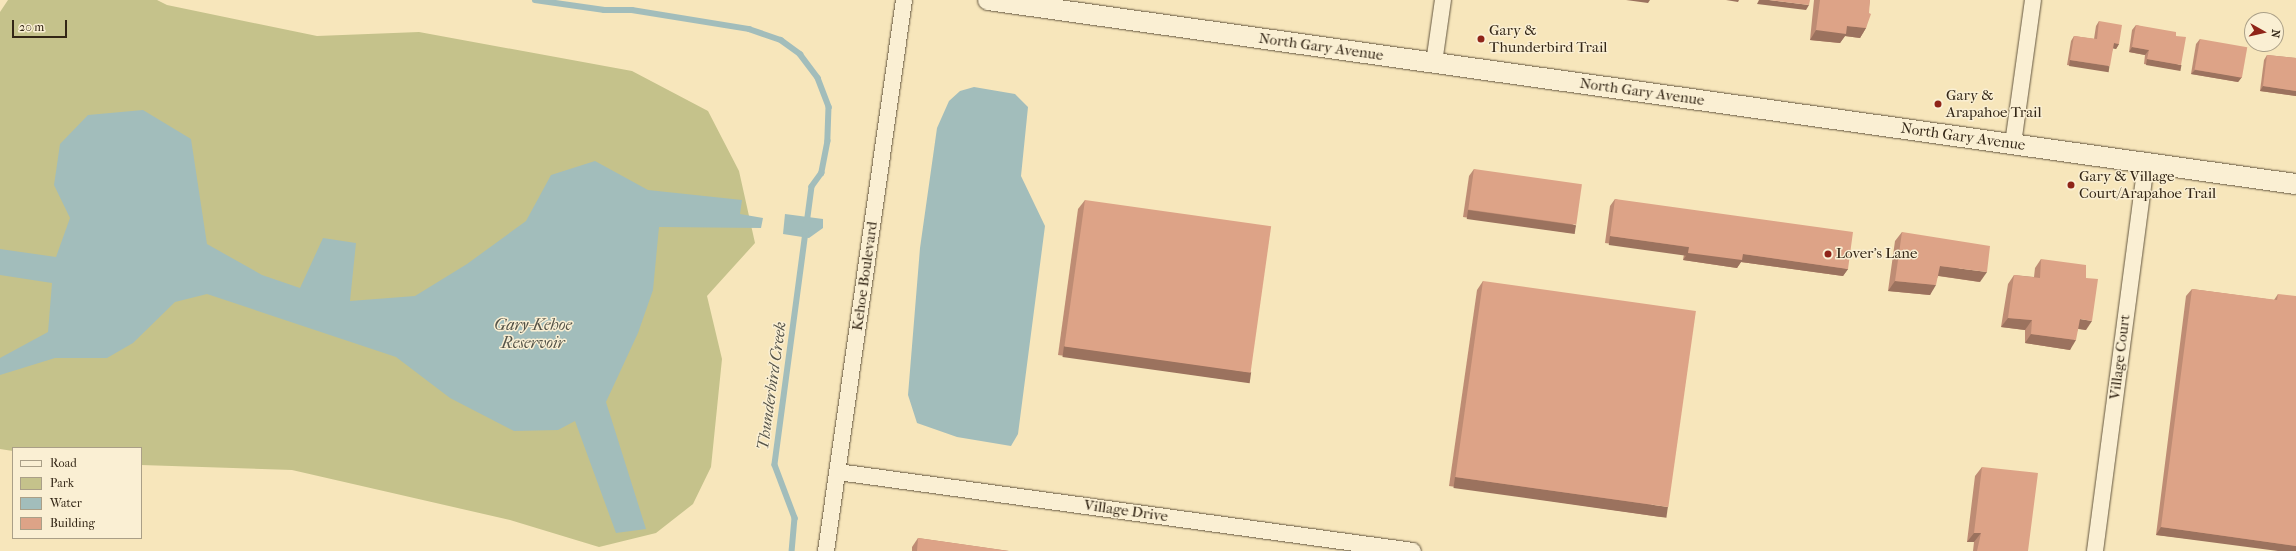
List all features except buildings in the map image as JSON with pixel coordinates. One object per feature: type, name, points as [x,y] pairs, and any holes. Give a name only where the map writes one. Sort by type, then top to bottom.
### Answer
[{"type":"street","name":"Kehoe Boulevard","points":[[826,551],[904,0]]},
{"type":"street","name":"North Gary Avenue","points":[[988,0],[2296,184]]},
{"type":"street","points":[[1434,63],[1443,0]]},
{"type":"street","points":[[2013,144],[2033,0]]},
{"type":"street","name":"Village Court","points":[[2095,551],[2146,163]]},
{"type":"street","name":"Village Drive","points":[[838,472],[1413,551]]},
{"type":"green space","points":[[8,0],[157,0],[167,5],[317,36],[419,32],[632,71],[708,111],[739,171],[755,243],[707,296],[722,359],[711,467],[693,504],[656,533],[599,547],[510,520],[292,470],[142,465],[142,447],[12,447],[12,451],[0,449],[0,12]]},
{"type":"water","points":[[974,87],[1015,94],[1028,107],[1021,176],[1045,226],[1018,434],[1011,446],[957,437],[917,423],[908,395],[920,248],[937,128],[949,101],[960,91]]},
{"type":"water","name":"Gary-Kehoe Reservoir","points":[[143,110],[191,139],[207,244],[262,275],[300,288],[323,238],[356,243],[350,301],[415,296],[467,264],[526,221],[551,175],[595,161],[648,190],[742,200],[740,214],[763,218],[761,228],[659,227],[653,290],[638,333],[606,402],[646,529],[616,533],[575,421],[558,430],[514,431],[450,398],[396,357],[207,294],[175,302],[133,343],[107,358],[55,358],[0,375],[0,358],[48,332],[52,283],[0,275],[0,249],[56,257],[70,218],[54,185],[60,144],[88,115]]},
{"type":"water","points":[[785,214],[823,219],[823,228],[809,238],[783,234]]},
{"type":"waterway","name":"Thunderbird Creek","points":[[535,0],[604,10],[632,10],[749,29],[781,40],[800,54],[818,78],[829,107],[828,141],[822,173],[812,187],[775,465],[795,518],[792,551]]},
{"type":"place","name":"Gary & Thunderbird Trail","points":[[1481,39]]},
{"type":"place","name":"Gary & Arapahoe Trail","points":[[1938,104]]},
{"type":"place","name":"Gary & Village Court/Arapahoe Trail","points":[[2071,185]]},
{"type":"place","name":"Lover's Lane","points":[[1828,254]]}]
